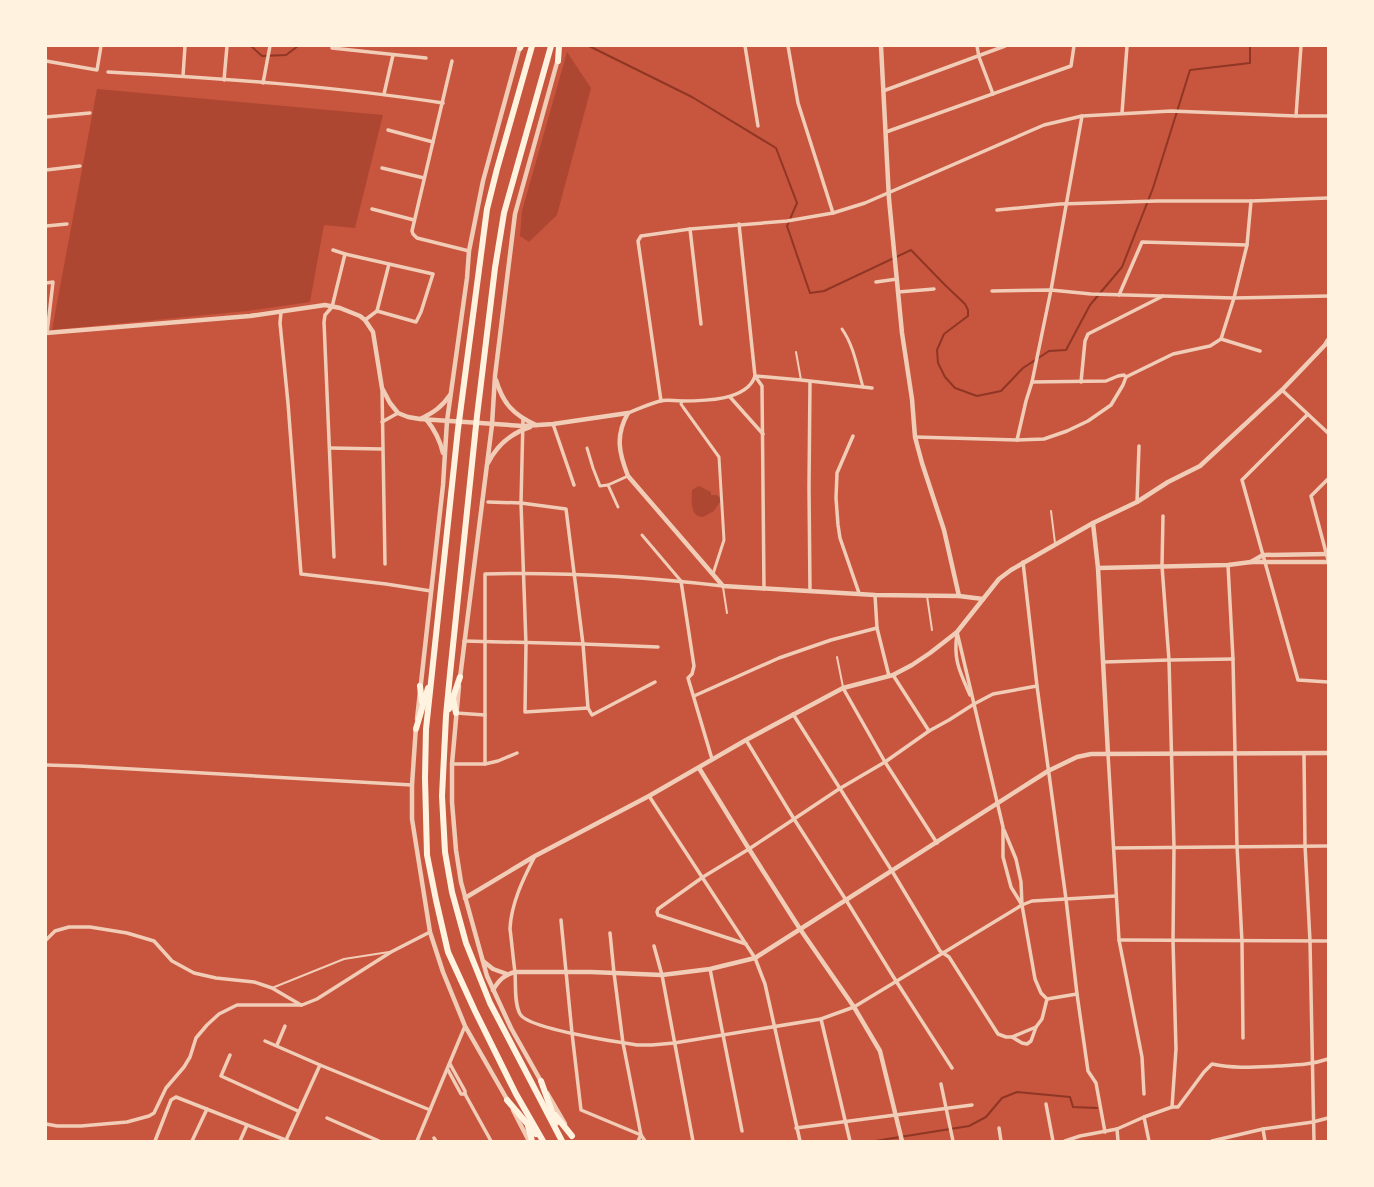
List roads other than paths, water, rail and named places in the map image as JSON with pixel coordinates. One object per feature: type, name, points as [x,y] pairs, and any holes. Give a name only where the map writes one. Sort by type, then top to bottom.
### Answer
[{"type":"highway","points":[[531,46],[487,209],[461,416],[458,429],[426,728],[425,778],[427,855],[448,952],[516,1094],[542,1141]]},
{"type":"highway","points":[[553,46],[548,57],[504,213],[495,268],[477,416],[450,674],[446,716],[442,796],[445,852],[452,892],[466,943],[490,1003],[561,1140]]},
{"type":"highway","points":[[558,61],[561,46]]},
{"type":"highway","points":[[450,674],[456,713]]},
{"type":"highway","points":[[416,729],[422,703],[432,677]]},
{"type":"highway","points":[[446,716],[460,677]]},
{"type":"highway","points":[[420,686],[426,728]]},
{"type":"highway","points":[[541,1082],[561,1140]]},
{"type":"highway","points":[[535,1089],[573,1138]]},
{"type":"highway","points":[[516,1094],[527,1123],[531,1141]]},
{"type":"highway","points":[[507,1100],[542,1141]]},
{"type":"street","points":[[46,61],[97,70],[101,46]]},
{"type":"street","points":[[183,76],[185,46]]},
{"type":"street","points":[[224,80],[227,46]]},
{"type":"street","points":[[263,84],[270,46]]},
{"type":"street","points":[[745,46],[758,126]]},
{"type":"street","points":[[788,46],[798,103],[833,213]]},
{"type":"street","points":[[881,46],[889,192],[902,333],[909,377],[915,437],[944,530],[959,596]]},
{"type":"street","points":[[977,46],[979,57],[993,94]]},
{"type":"street","points":[[883,91],[979,57],[1005,46]]},
{"type":"street","points":[[886,132],[1071,66],[1074,46]]},
{"type":"street","points":[[1122,113],[1127,46]]},
{"type":"street","points":[[1296,116],[1301,46]]},
{"type":"street","points":[[520,47],[483,181],[469,251],[467,278],[447,420],[445,458],[420,686],[412,785],[412,819],[430,932],[443,972],[465,1026],[531,1141]]},
{"type":"street","points":[[332,48],[426,58]]},
{"type":"street","points":[[384,94],[393,54]]},
{"type":"street","points":[[452,61],[412,231],[416,238],[469,251]]},
{"type":"street","points":[[558,61],[515,214],[495,376],[492,424],[456,713],[452,764],[452,802],[456,850],[465,898],[487,976],[511,1028],[573,1138]]},
{"type":"street","points":[[108,72],[183,76],[384,94],[443,103]]},
{"type":"street","points":[[661,400],[638,241],[641,236],[690,228],[787,221],[833,213],[865,203],[1044,125],[1082,116],[1171,111],[1328,116]]},
{"type":"street","points":[[46,117],[90,112]]},
{"type":"street","points":[[1017,440],[1039,348],[1067,204],[1082,116]]},
{"type":"street","points":[[388,130],[433,142]]},
{"type":"street","points":[[46,170],[80,166]]},
{"type":"street","points":[[382,168],[424,178]]},
{"type":"street","points":[[997,210],[1067,204],[1140,201],[1251,201],[1328,198]]},
{"type":"street","points":[[1032,382],[1106,381],[1118,376],[1124,375],[1126,377],[1174,354],[1210,346],[1222,339],[1247,245],[1251,201]]},
{"type":"street","points":[[372,209],[414,220]]},
{"type":"street","points":[[46,226],[67,224]]},
{"type":"street","points":[[739,224],[755,376],[762,386],[764,589]]},
{"type":"street","points":[[690,228],[701,324]]},
{"type":"street","points":[[1119,295],[1142,242],[1247,245]]},
{"type":"street","points":[[333,250],[433,274],[421,312],[416,322],[377,311]]},
{"type":"street","points":[[334,557],[324,322],[325,315],[332,307],[345,254]]},
{"type":"street","points":[[365,320],[377,311],[389,264]]},
{"type":"street","points":[[876,282],[897,279]]},
{"type":"street","points":[[46,283],[54,282],[46,333],[250,316],[325,306],[340,308],[360,316],[365,320],[373,332],[382,388],[385,564]]},
{"type":"street","points":[[898,292],[934,289]]},
{"type":"street","points":[[992,291],[1050,290],[1091,294],[1234,298],[1328,296]]},
{"type":"street","points":[[1081,382],[1085,341],[1088,334],[1163,296]]},
{"type":"street","points":[[281,312],[280,323],[288,403],[301,574],[431,591]]},
{"type":"street","points":[[842,329],[849,338],[863,387]]},
{"type":"street","points":[[1222,339],[1260,351]]},
{"type":"street","points":[[465,898],[536,856],[650,796],[712,759],[793,714],[843,688],[891,676],[930,653],[957,632],[999,579],[1023,562],[1200,466],[1282,390],[1326,346],[1328,340]]},
{"type":"street","points":[[495,376],[500,393],[509,407],[523,419],[538,425]]},
{"type":"street","points":[[755,376],[872,388]]},
{"type":"street","points":[[382,388],[390,404],[398,413],[408,417],[523,428],[628,413],[661,400],[682,401],[730,397],[744,390],[752,383],[755,376]]},
{"type":"street","points":[[915,437],[1017,440],[1044,439],[1067,431],[1088,421],[1111,405],[1126,377]]},
{"type":"street","points":[[810,382],[810,591]]},
{"type":"street","points":[[1282,390],[1328,433]]},
{"type":"street","points":[[420,419],[432,414],[443,405],[451,394]]},
{"type":"street","points":[[730,397],[763,434]]},
{"type":"street","points":[[682,401],[682,407],[718,457],[724,540],[713,574]]},
{"type":"street","points":[[382,422],[398,413]]},
{"type":"street","points":[[628,413],[623,422],[620,439],[620,456],[628,476],[723,586]]},
{"type":"street","points":[[1307,415],[1242,480],[1298,680],[1328,682]]},
{"type":"street","points":[[426,419],[435,430],[441,442],[445,458]]},
{"type":"street","points":[[523,419],[521,504],[526,644],[525,712],[588,708]]},
{"type":"street","points":[[553,424],[574,485]]},
{"type":"street","points":[[486,467],[492,455],[501,444],[523,428]]},
{"type":"street","points":[[853,436],[837,473],[836,498],[840,538],[859,593]]},
{"type":"street","points":[[1136,502],[1139,446]]},
{"type":"street","points":[[330,448],[382,449]]},
{"type":"street","points":[[587,448],[600,486],[608,485],[628,476]]},
{"type":"street","points":[[1098,568],[1228,565],[1251,562],[1328,561],[1311,496],[1328,479]]},
{"type":"street","points":[[608,485],[618,507]]},
{"type":"street","points":[[488,502],[566,509],[583,644],[588,708],[592,715],[655,682]]},
{"type":"street","points":[[1163,516],[1162,566],[1169,660],[1174,847],[1173,941],[1176,1049],[1172,1107]]},
{"type":"street","points":[[1093,523],[1098,568],[1104,662],[1119,940],[1142,1057],[1144,1094]]},
{"type":"street","points":[[642,534],[681,581],[694,666],[693,671],[688,678],[712,759]]},
{"type":"street","points":[[1251,562],[1263,555],[1327,554]]},
{"type":"street","points":[[1023,562],[1037,686],[1088,1071],[1096,1083],[1105,1132]]},
{"type":"street","points":[[1228,565],[1233,660],[1237,846],[1242,942],[1243,1038]]},
{"type":"street","points":[[485,764],[485,574],[575,574],[681,581],[764,589],[875,595],[959,596],[983,599]]},
{"type":"street","points":[[875,595],[877,628],[891,676],[929,731]]},
{"type":"street","points":[[694,696],[779,658],[831,640],[877,628]]},
{"type":"street","points":[[957,632],[955,648],[957,662],[974,704]]},
{"type":"street","points":[[957,632],[1002,827],[1003,857],[1011,887],[1022,905]]},
{"type":"street","points":[[464,641],[658,647]]},
{"type":"street","points":[[1104,662],[1233,660]]},
{"type":"street","points":[[746,944],[658,915],[658,909],[703,876],[749,849],[840,789],[885,762],[929,731],[974,704],[993,694],[1037,686]]},
{"type":"street","points":[[843,688],[885,762],[937,843]]},
{"type":"street","points":[[456,713],[485,715]]},
{"type":"street","points":[[793,714],[892,871],[940,951],[949,957],[998,1034],[1006,1037],[1012,1037],[1036,1027]]},
{"type":"street","points":[[746,740],[794,819],[952,1068]]},
{"type":"street","points":[[452,764],[485,764],[498,761],[516,753]]},
{"type":"street","points":[[493,990],[498,982],[507,974],[514,972],[662,975],[710,969],[755,958],[1048,771],[1077,757],[1091,754],[1328,753]]},
{"type":"street","points":[[1304,754],[1305,845],[1310,941],[1314,1141]]},
{"type":"street","points":[[46,765],[412,785]]},
{"type":"street","points":[[699,768],[800,929],[854,1007],[880,1051],[902,1141]]},
{"type":"street","points":[[650,796],[755,958],[766,984],[800,1141]]},
{"type":"street","points":[[1002,827],[1016,859],[1021,882],[1022,905],[1035,979],[1040,993],[1047,999]]},
{"type":"street","points":[[1114,848],[1305,845],[1328,846]]},
{"type":"street","points":[[536,856],[526,874],[511,918],[510,929],[516,1001],[518,1010],[522,1017],[529,1022],[572,1033],[623,1043],[652,1046],[821,1019],[854,1007],[1022,905],[1032,901],[1116,896]]},
{"type":"street","points":[[561,920],[581,1110],[641,1135]]},
{"type":"street","points":[[46,940],[55,931],[69,927],[90,927],[127,933],[154,941],[172,961],[194,973],[216,978],[254,982],[272,988],[302,1005]]},
{"type":"street","points":[[46,1124],[70,1126],[111,1123],[144,1118],[154,1113],[166,1088],[184,1067],[190,1057],[196,1038],[219,1014],[237,1005],[302,1005],[317,999],[390,952],[430,932]]},
{"type":"street","points":[[610,933],[623,1043],[641,1135],[645,1141]]},
{"type":"street","points":[[1119,940],[1242,942],[1328,941]]},
{"type":"street","points":[[654,946],[662,975],[693,1141]]},
{"type":"street","points":[[482,960],[493,970],[507,974]]},
{"type":"street","points":[[710,969],[742,1131]]},
{"type":"street","points":[[1047,999],[1077,994]]},
{"type":"street","points":[[1012,1037],[1022,1043],[1027,1044],[1031,1041],[1036,1027],[1042,1019],[1047,999]]},
{"type":"street","points":[[821,1019],[850,1141]]},
{"type":"street","points":[[277,1045],[285,1026]]},
{"type":"street","points":[[417,1141],[448,1070],[465,1026]]},
{"type":"street","points":[[265,1041],[430,1110]]},
{"type":"street","points":[[230,1056],[221,1076],[298,1111]]},
{"type":"street","points":[[1066,1141],[1080,1136],[1117,1129],[1144,1117],[1172,1107],[1178,1107],[1204,1072],[1212,1064],[1226,1067],[1246,1068],[1312,1064],[1328,1059]]},
{"type":"street","points":[[450,1064],[491,1141]]},
{"type":"street","points":[[155,1141],[171,1100],[176,1097],[207,1108],[276,1139],[287,1141],[298,1111],[320,1065]]},
{"type":"street","points":[[448,1070],[461,1094],[465,1094]]},
{"type":"street","points":[[941,1084],[953,1141]]},
{"type":"street","points":[[1046,1104],[1053,1141]]},
{"type":"street","points":[[796,1128],[972,1105]]},
{"type":"street","points":[[192,1141],[207,1108]]},
{"type":"street","points":[[1144,1117],[1149,1141]]},
{"type":"street","points":[[327,1118],[379,1141]]},
{"type":"street","points":[[1212,1141],[1263,1129],[1314,1122],[1328,1118]]},
{"type":"street","points":[[240,1141],[247,1125]]},
{"type":"street","points":[[998,1128],[1001,1141]]},
{"type":"street","points":[[1117,1129],[1118,1141]]},
{"type":"street","points":[[1263,1129],[1265,1141]]},
{"type":"street","points":[[638,1141],[641,1135]]},
{"type":"lane","points":[[796,352],[801,380]]},
{"type":"lane","points":[[1051,511],[1055,544]]},
{"type":"lane","points":[[723,586],[727,613]]},
{"type":"lane","points":[[927,596],[932,630]]},
{"type":"lane","points":[[837,657],[843,688]]},
{"type":"lane","points":[[272,988],[344,959],[390,952]]},
{"type":"waterway","points":[[251,46],[262,56],[286,55],[298,46]]},
{"type":"waterway","points":[[589,46],[692,97],[776,148],[797,203],[787,226],[810,293],[824,291],[911,250],[965,304],[968,310],[968,316],[944,334],[937,350],[938,363],[945,377],[955,388],[977,396],[1001,391],[1023,368],[1049,351],[1066,350],[1090,305],[1122,267],[1153,188],[1190,70],[1250,63],[1250,46]]},
{"type":"waterway","points":[[875,1141],[969,1126],[986,1117],[1002,1098],[1017,1092],[1070,1097],[1073,1107],[1097,1108]]}]
